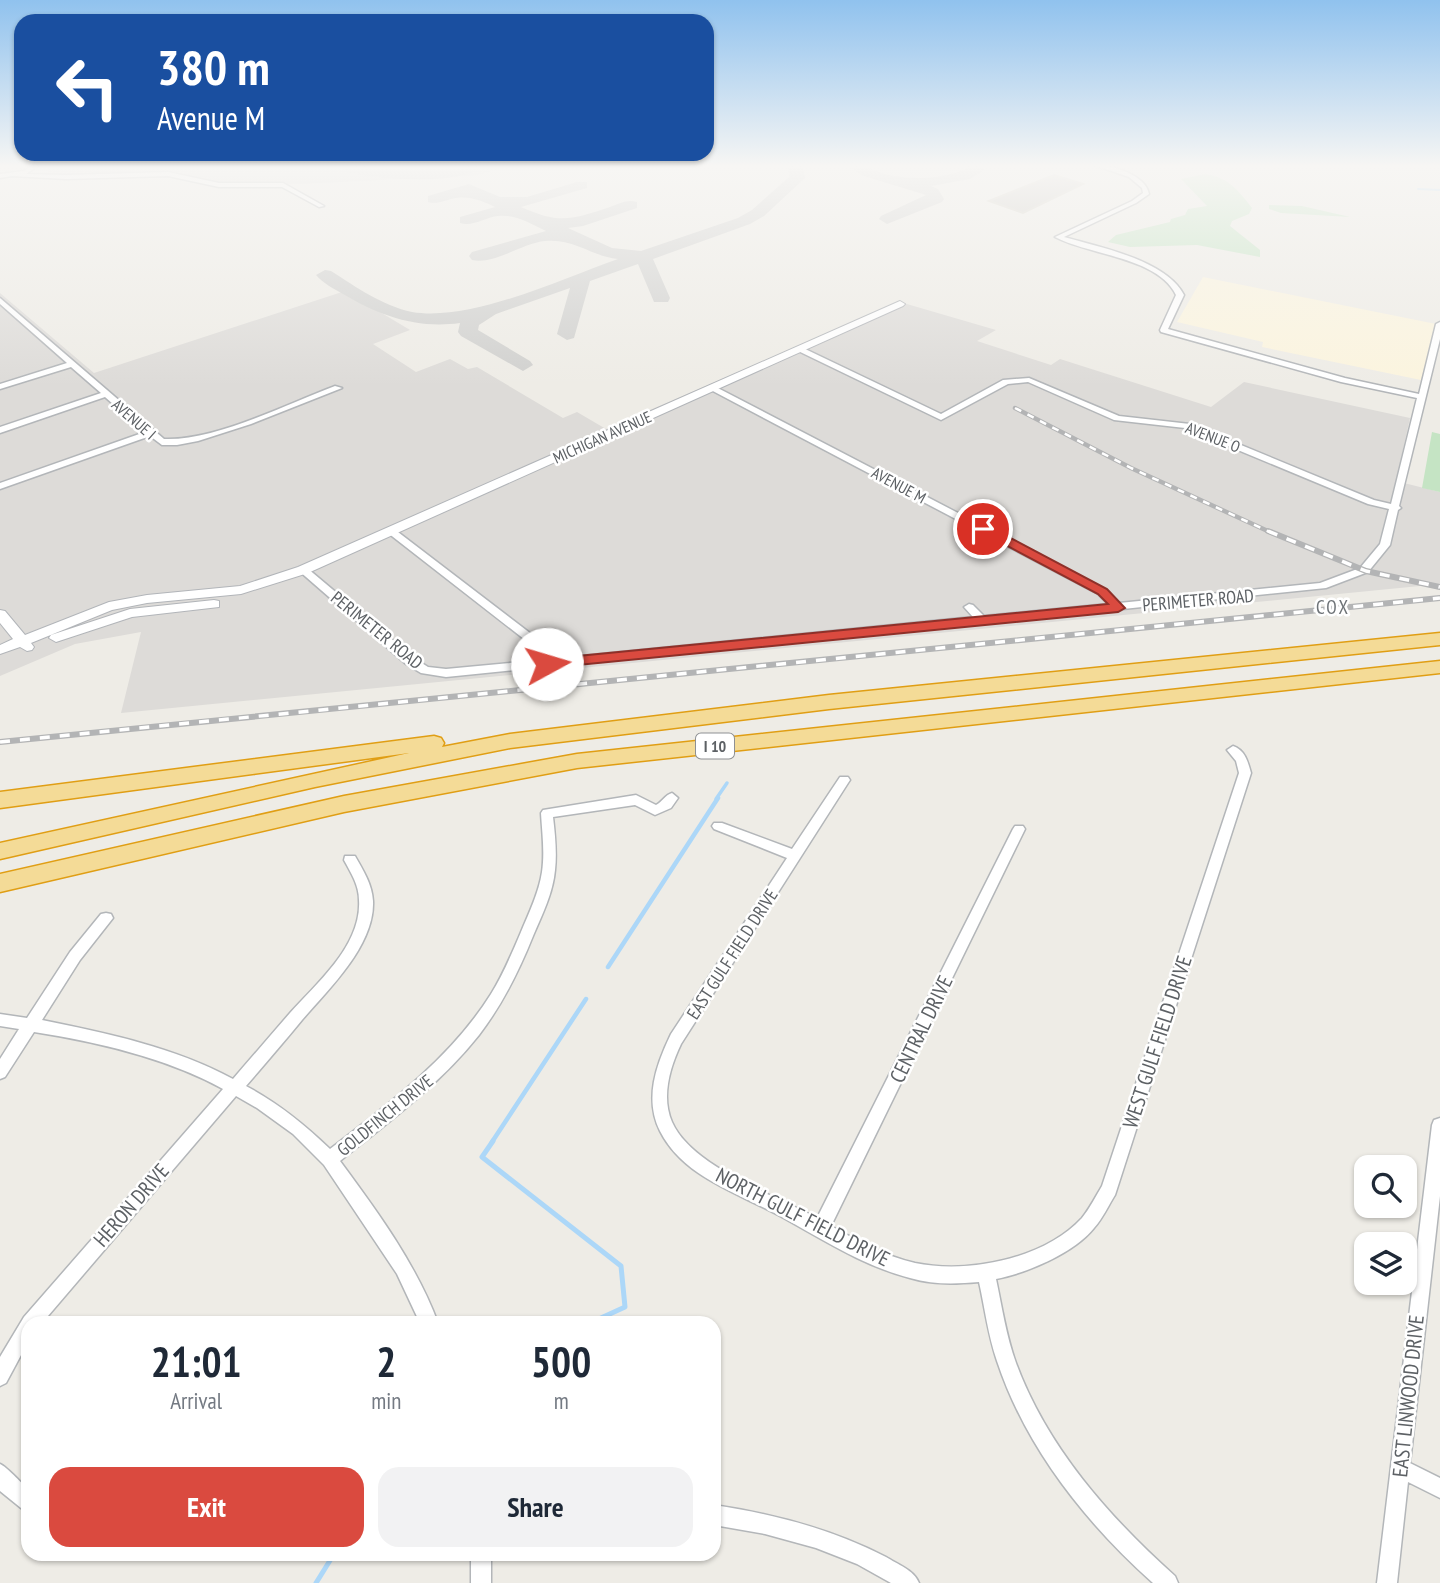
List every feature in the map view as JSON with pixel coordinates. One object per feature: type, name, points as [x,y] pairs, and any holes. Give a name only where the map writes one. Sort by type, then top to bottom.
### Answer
[{"type":"highway","name":"I 10","points":[[0,851],[315,779],[510,741],[829,702],[1440,639]]},
{"type":"highway","name":"I 10","points":[[0,883],[344,804],[577,761],[1440,667]]},
{"type":"highway","points":[[0,800],[430,743],[510,741]]},
{"type":"street","points":[[1064,239],[1157,270],[1174,281],[1180,295],[1164,330],[1344,380],[1422,397]]},
{"type":"street","name":"MICHIGAN AVENUE","points":[[0,650],[25,645],[130,612],[243,598],[901,304]]},
{"type":"street","name":"AVENUE I","points":[[2,305],[162,442],[181,443],[338,387]]},
{"type":"street","name":"PERIMETER ROAD","points":[[303,570],[410,662],[425,670],[461,673],[1296,590],[1338,583],[1364,570],[1380,554],[1390,533],[1440,324]]},
{"type":"street","name":"AVENUE O","points":[[798,349],[942,417],[1006,382],[1028,380],[1117,418],[1187,426],[1371,502],[1396,508]]},
{"type":"street","points":[[0,387],[72,364]]},
{"type":"street","name":"AVENUE M","points":[[712,387],[1102,592],[1118,608]]},
{"type":"street","points":[[0,430],[106,394]]},
{"type":"street","points":[[0,486],[149,433]]},
{"type":"street","points":[[391,531],[542,648],[547,664]]},
{"type":"street","points":[[969,607],[982,621]]},
{"type":"street","points":[[0,614],[25,645]]},
{"type":"street","name":"MICHIGAN AVENUE","points":[[0,662],[25,645]]},
{"type":"street","name":"WEST GULF FIELD DRIVE","points":[[986,1275],[1034,1259],[1085,1227],[1110,1189],[1245,773],[1242,760],[1233,750]]},
{"type":"street","name":"EAST GULF FIELD DRIVE","points":[[672,1139],[661,1116],[659,1093],[667,1057],[844,780]]},
{"type":"street","name":"GOLDFINCH DRIVE","points":[[330,1159],[421,1088],[471,1035],[496,999],[519,960],[546,880],[549,869],[547,813],[636,800],[655,810],[667,805],[672,798]]},
{"type":"street","points":[[718,826],[796,856]]},
{"type":"street","name":"CENTRAL DRIVE","points":[[821,1229],[1019,829]]},
{"type":"street","points":[[233,1088],[341,965],[353,946],[364,924],[367,906],[361,875],[350,860]]},
{"type":"street","points":[[0,1072],[75,956],[106,918]]},
{"type":"street","points":[[0,1020],[124,1044],[158,1054],[262,1104],[303,1133],[330,1159],[387,1242],[423,1316]]},
{"type":"street","name":"HERON DRIVE","points":[[37,1316],[233,1088]]},
{"type":"street","name":"EAST LINWOOD DRIVE","points":[[1387,1583],[1440,1125]]},
{"type":"street","name":"NORTH GULF FIELD DRIVE","points":[[672,1139],[686,1154],[731,1182],[884,1261],[916,1271],[986,1275]]},
{"type":"street","points":[[986,1275],[1006,1363],[1028,1412],[1055,1457],[1124,1546],[1168,1583]]},
{"type":"street","name":"HERON DRIVE","points":[[0,1377],[21,1337]]},
{"type":"street","points":[[1400,1468],[1440,1488]]},
{"type":"street","points":[[0,1474],[5,1483],[21,1496]]},
{"type":"street","points":[[721,1517],[745,1520],[859,1552],[909,1583]]},
{"type":"street","points":[[481,1583],[484,1561]]},
{"type":"shaded area","points":[[1203,277],[1436,324],[1421,380],[1262,347],[1263,342],[1177,322]]},
{"type":"shaded area","points":[[345,291],[410,330],[373,344],[416,372],[450,359],[468,369],[477,367],[563,418],[577,412],[606,429],[900,302],[996,330],[977,341],[1051,365],[1060,359],[1211,407],[1244,382],[1410,418],[1396,481],[1440,492],[1440,584],[121,713],[141,632],[75,644],[0,676],[0,293],[94,373]]},
{"type":"green space","points":[[1112,239],[1246,239],[1260,250],[1260,257],[1197,245],[1130,247],[1108,242]]},
{"type":"green space","points":[[1432,432],[1440,434],[1440,492],[1422,488]]},
{"type":"waterway","points":[[716,799],[727,783]]},
{"type":"waterway","points":[[608,967],[718,798]]},
{"type":"waterway","points":[[492,1142],[586,999]]},
{"type":"waterway","points":[[493,1141],[482,1157],[621,1266],[625,1307],[605,1316]]},
{"type":"waterway","points":[[316,1583],[330,1561]]},
{"type":"taxiway","points":[[478,256],[531,239]]},
{"type":"taxiway","points":[[577,239],[608,253],[639,256]]},
{"type":"taxiway","points":[[643,256],[693,239]]},
{"type":"taxiway","points":[[325,275],[394,313],[428,319],[449,319],[472,316],[643,256]]},
{"type":"taxiway","points":[[643,256],[661,298]]},
{"type":"taxiway","points":[[567,334],[582,278]]},
{"type":"taxiway","points":[[488,312],[470,322],[468,332],[523,365]]},
{"type":"railway","points":[[1015,408],[1131,468],[1272,533]]},
{"type":"railway","points":[[1268,531],[1366,571],[1440,587]]},
{"type":"railway","points":[[0,742],[1440,598]]},
{"type":"district","name":"COX","points":[[1333,607]]},
{"type":"route","points":[[547,664],[1118,608],[1102,592],[983,529]]}]
